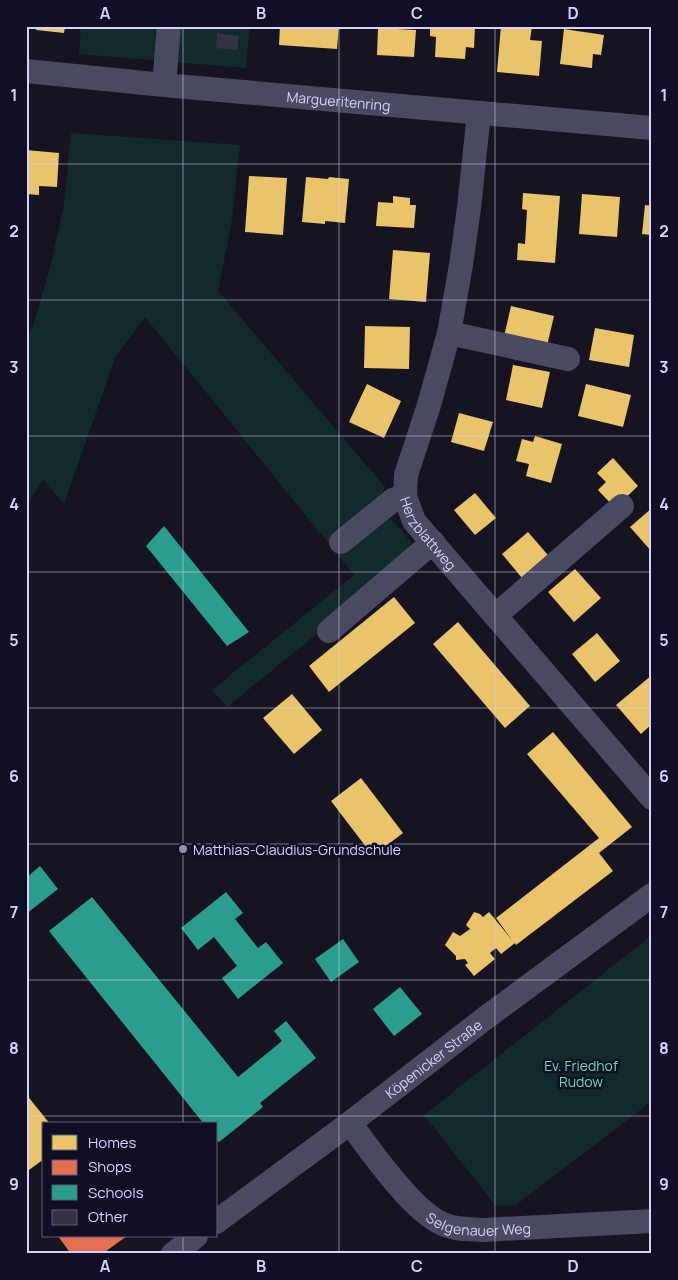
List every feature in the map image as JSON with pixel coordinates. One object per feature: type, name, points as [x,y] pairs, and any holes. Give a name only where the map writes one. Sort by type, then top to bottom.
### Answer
[{"type":"street","points":[[164,85],[169,26]]},
{"type":"street","name":"Margueritenring","points":[[26,71],[652,128]]},
{"type":"street","name":"Herzblattweg","points":[[479,113],[469,208],[449,333],[429,405],[406,475],[405,496],[414,521],[652,798]]},
{"type":"street","points":[[449,333],[568,359]]},
{"type":"street","points":[[341,542],[393,500],[405,496]]},
{"type":"street","points":[[496,615],[622,506]]},
{"type":"street","points":[[329,631],[433,542]]},
{"type":"street","name":"Köpenicker Straße","points":[[218,1221],[652,894]]},
{"type":"street","name":"Selgenauer Weg","points":[[350,1123],[412,1201],[425,1213],[443,1224],[465,1229],[484,1230],[652,1221]]},
{"type":"street","points":[[173,1254],[193,1238]]},
{"type":"green space","points":[[81,26],[250,26],[246,68],[79,54]]},
{"type":"green space","points":[[71,133],[240,145],[231,226],[218,291],[385,487],[378,504],[419,551],[227,707],[212,690],[354,575],[145,317],[115,358],[64,504],[43,480],[26,506],[26,339],[33,326],[51,264],[64,205]]},
{"type":"green space","name":"Ev. Friedhof Rudow","points":[[652,935],[652,1101],[516,1205],[496,1206],[424,1115]]},
{"type":"building: Homes","points":[[36,26],[65,26],[64,33],[36,30]]},
{"type":"building: Homes","points":[[280,26],[339,26],[337,49],[279,45]]},
{"type":"building: Homes","points":[[430,26],[475,26],[474,48],[466,47],[465,59],[435,57],[436,37],[430,36]]},
{"type":"building: Homes","points":[[501,26],[532,26],[530,40],[542,41],[539,76],[497,72]]},
{"type":"building: Homes","points":[[378,28],[416,30],[414,57],[377,55]]},
{"type":"building: Homes","points":[[564,29],[604,35],[601,55],[593,54],[592,68],[560,64]]},
{"type":"building: Homes","points":[[26,150],[59,153],[57,187],[39,186],[39,195],[26,194]]},
{"type":"building: Homes","points":[[249,176],[287,178],[283,235],[245,232]]},
{"type":"building: Homes","points":[[306,177],[349,179],[345,223],[325,221],[325,224],[302,222]]},
{"type":"building: Homes","points":[[523,193],[560,196],[555,263],[517,260],[518,243],[525,244],[527,210],[522,209]]},
{"type":"building: Homes","points":[[582,194],[620,197],[617,237],[579,234]]},
{"type":"building: Homes","points":[[393,196],[410,198],[410,205],[416,205],[414,228],[376,226],[378,202],[393,203]]},
{"type":"building: Homes","points":[[645,205],[652,206],[652,235],[642,234]]},
{"type":"building: Homes","points":[[393,250],[430,253],[426,302],[389,299]]},
{"type":"building: Homes","points":[[511,306],[554,316],[546,350],[503,341]]},
{"type":"building: Homes","points":[[365,326],[410,327],[409,369],[364,368]]},
{"type":"building: Homes","points":[[595,328],[634,335],[629,367],[589,360]]},
{"type":"building: Homes","points":[[513,365],[550,372],[542,408],[506,400]]},
{"type":"building: Homes","points":[[367,384],[401,401],[384,438],[349,422]]},
{"type":"building: Homes","points":[[586,384],[631,395],[623,427],[578,416]]},
{"type":"building: Homes","points":[[459,413],[493,422],[484,451],[451,442]]},
{"type":"building: Homes","points":[[535,436],[562,444],[551,483],[526,476],[529,464],[516,461],[522,439],[533,442]]},
{"type":"building: Homes","points":[[613,458],[638,486],[615,508],[598,490],[606,482],[597,473]]},
{"type":"building: Homes","points":[[475,493],[496,518],[475,535],[454,510]]},
{"type":"building: Homes","points":[[652,508],[652,552],[630,527]]},
{"type":"building: Homes","points":[[528,532],[553,561],[527,584],[502,554]]},
{"type":"building: Homes","points":[[575,569],[601,598],[574,622],[548,592]]},
{"type":"building: Homes","points":[[394,597],[415,623],[329,692],[309,666]]},
{"type":"building: Homes","points":[[458,622],[530,706],[505,728],[433,644]]},
{"type":"building: Homes","points":[[597,633],[620,661],[595,682],[572,654]]},
{"type":"building: Homes","points":[[652,675],[652,724],[641,734],[616,705]]},
{"type":"building: Homes","points":[[292,694],[322,730],[294,754],[263,718]]},
{"type":"building: Homes","points":[[553,732],[632,827],[599,853],[613,871],[516,945],[515,943],[501,954],[496,948],[490,953],[495,959],[474,976],[465,965],[468,963],[465,959],[456,960],[456,956],[445,945],[453,932],[460,936],[470,929],[466,925],[474,912],[483,917],[489,912],[512,940],[496,918],[599,838],[527,754]]},
{"type":"building: Homes","points":[[361,778],[403,833],[373,856],[331,801]]},
{"type":"building: Homes","points":[[26,1094],[48,1122],[42,1122],[42,1160],[29,1170],[26,1167]]},
{"type":"building: Shops","points":[[59,1238],[124,1238],[102,1254],[71,1254]]},
{"type":"building: Schools","points":[[164,526],[249,632],[227,646],[146,546]]},
{"type":"building: Schools","points":[[40,866],[58,889],[26,914],[26,878]]},
{"type":"building: Schools","points":[[226,892],[243,913],[235,919],[258,948],[266,942],[283,963],[238,999],[222,978],[237,966],[214,937],[198,950],[181,928]]},
{"type":"building: Schools","points":[[92,897],[238,1077],[282,1041],[274,1031],[286,1021],[316,1058],[260,1103],[263,1107],[219,1142],[218,1122],[202,1122],[49,931]]},
{"type":"building: Schools","points":[[343,939],[359,962],[331,982],[315,959]]},
{"type":"building: Schools","points":[[400,987],[422,1014],[394,1036],[373,1009]]},
{"type":"building: Other","points":[[217,33],[239,36],[237,50],[216,48]]},
{"type":"place","name":"Matthias-Claudius-Grundschule","points":[[183,849]]}]
